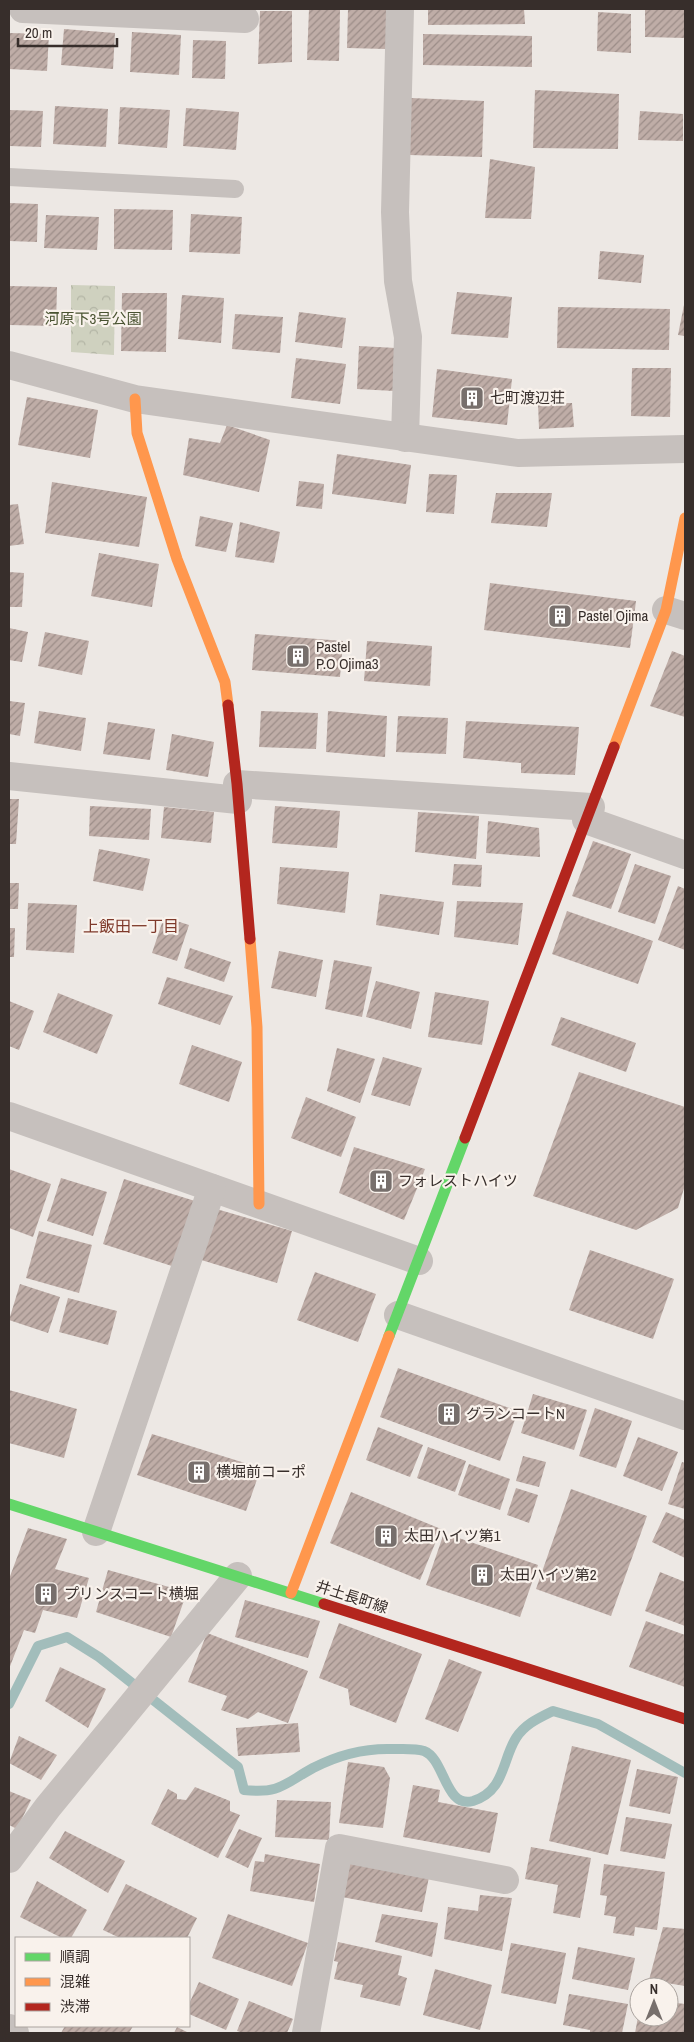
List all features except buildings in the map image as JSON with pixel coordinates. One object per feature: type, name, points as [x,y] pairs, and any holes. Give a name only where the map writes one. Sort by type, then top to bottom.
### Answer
[{"type":"street","points":[[23,9],[245,19]]},
{"type":"street","points":[[400,9],[394,212],[398,282],[408,337],[405,438]]},
{"type":"street","points":[[9,366],[135,399],[518,454],[685,450]]},
{"type":"street","points":[[135,399],[137,433],[177,559],[225,682],[238,792],[257,1027],[259,1204]]},
{"type":"street","points":[[291,1593],[589,814],[676,613],[685,518]]},
{"type":"street","points":[[9,776],[589,814],[685,856]]},
{"type":"street","points":[[9,1116],[419,1261]]},
{"type":"street","points":[[96,1532],[212,1188]]},
{"type":"street","points":[[398,1315],[685,1416]]},
{"type":"street","name":"井土長町線","points":[[9,1504],[685,1720]]},
{"type":"street","points":[[9,1859],[48,1807],[238,1576]]},
{"type":"street","points":[[312,2033],[338,1848],[505,1880]]},
{"type":"street","points":[[9,2028],[15,2033]]},
{"type":"lane","points":[[9,177],[235,189]]},
{"type":"green space","name":"河原下3号公園","points":[[71,285],[115,286],[114,355],[71,352]]},
{"type":"waterway","points":[[9,1704],[38,1646],[67,1637],[99,1657],[238,1767],[244,1790],[274,1789],[323,1763],[352,1753],[383,1749],[413,1749],[424,1751],[431,1756],[437,1763],[456,1798],[464,1801],[473,1801],[491,1790],[497,1782],[511,1747],[520,1733],[533,1722],[553,1711],[598,1724],[685,1773]]},
{"type":"traffic: fast","points":[[389,1336],[465,1138]]},
{"type":"traffic: fast","points":[[9,1504],[324,1604]]},
{"type":"traffic: slow","points":[[135,399],[137,433],[177,559],[225,682],[228,705]]},
{"type":"traffic: slow","points":[[614,747],[666,610],[685,518]]},
{"type":"traffic: slow","points":[[250,939],[257,1027],[259,1204]]},
{"type":"traffic: slow","points":[[291,1593],[389,1336]]},
{"type":"traffic: jam","points":[[228,705],[237,784],[250,939]]},
{"type":"traffic: jam","points":[[465,1138],[614,747]]},
{"type":"traffic: jam","points":[[324,1604],[685,1719]]},
{"type":"place","name":"七町渡辺荘","points":[[472,398]]},
{"type":"place","name":"Pastel Ojima","points":[[560,616]]},
{"type":"place","name":"Pastel P.O Ojima3","points":[[298,656]]},
{"type":"place","name":"フォレストハイツ","points":[[381,1181]]},
{"type":"place","name":"グランコートN","points":[[449,1414]]},
{"type":"place","name":"横堀前コーポ","points":[[199,1472]]},
{"type":"place","name":"太田ハイツ第1","points":[[386,1536]]},
{"type":"place","name":"太田ハイツ第2","points":[[482,1575]]},
{"type":"place","name":"プリンスコート横堀","points":[[46,1594]]},
{"type":"district","name":"上飯田一丁目","points":[[131,926]]}]
